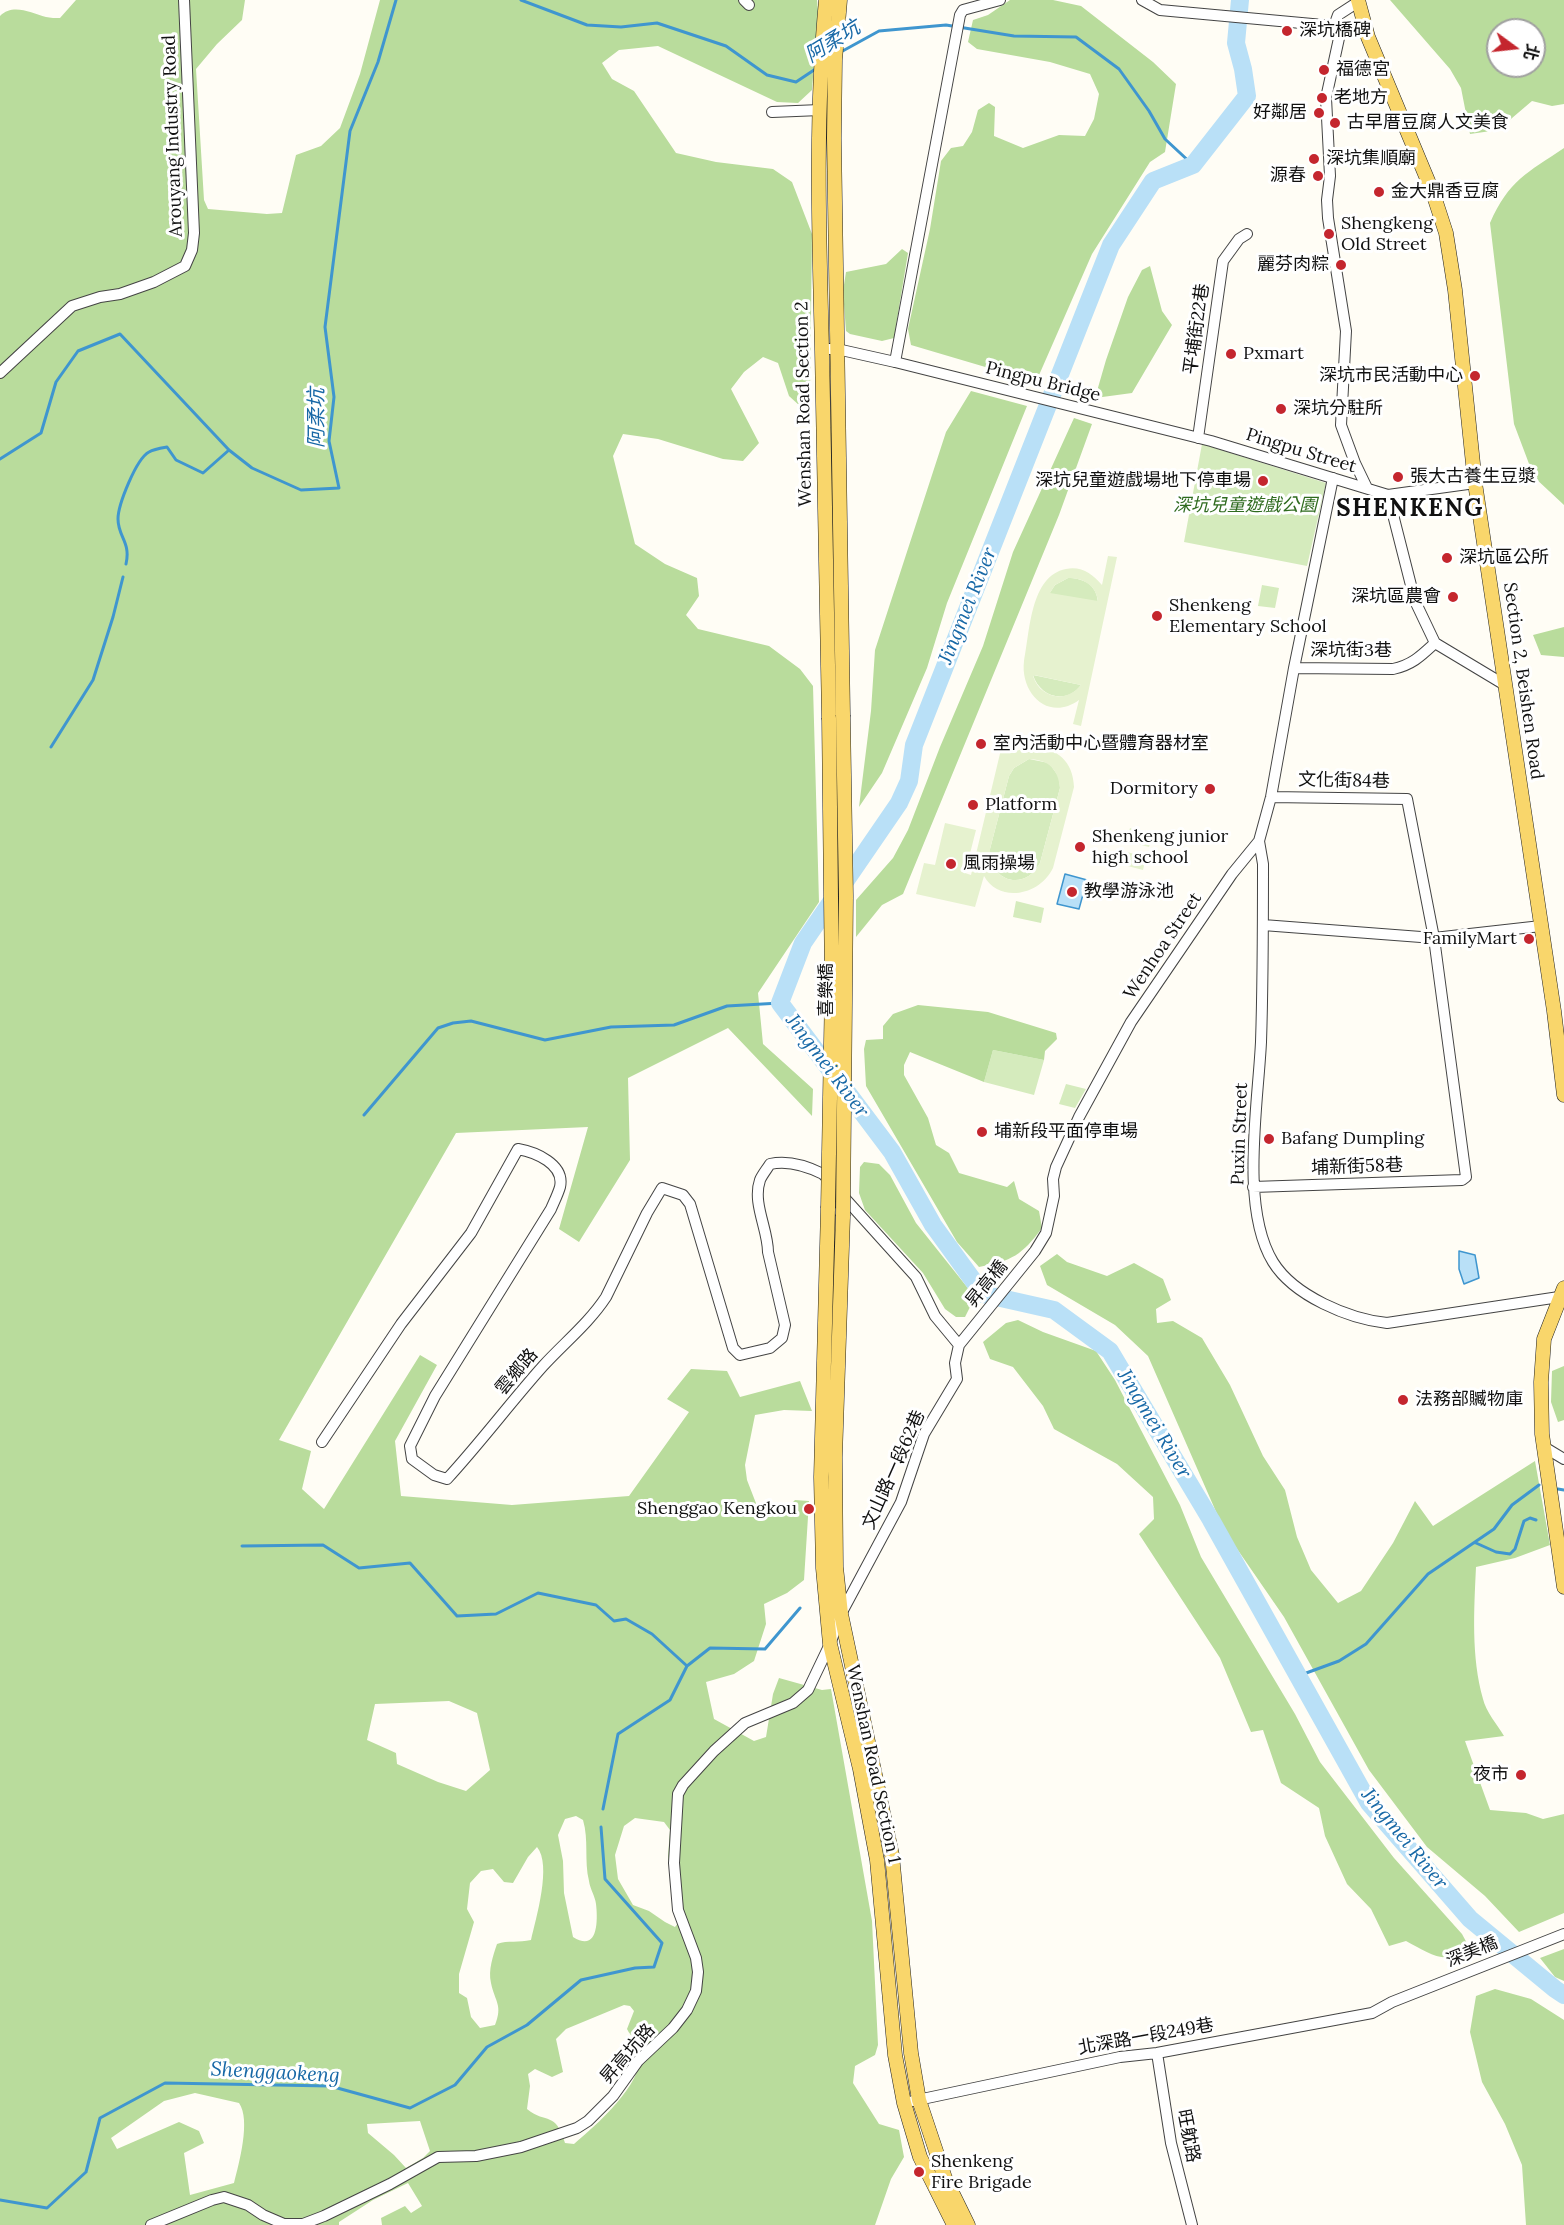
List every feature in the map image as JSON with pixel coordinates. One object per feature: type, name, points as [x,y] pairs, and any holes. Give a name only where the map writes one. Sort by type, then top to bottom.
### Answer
[{"type":"main road","name":"Section 2, Beishen Road","points":[[1358,1],[1364,24],[1433,194],[1446,233],[1455,290],[1475,483],[1564,1095]]},
{"type":"main road","points":[[827,89],[833,2]]},
{"type":"main road","name":"Wenshan Road Section 2","points":[[827,89],[820,110],[822,349],[836,716]]},
{"type":"main road","name":"Wenshan Road Section 2","points":[[827,89],[837,349],[836,716]]},
{"type":"main road","name":"喜樂橋","points":[[830,1407],[836,716]]},
{"type":"main road","points":[[1562,1293],[1544,1339],[1541,1382],[1544,1447],[1559,1531],[1564,1587]]},
{"type":"main road","name":"Wenshan Road Section 1","points":[[830,1407],[836,1555],[841,1614],[892,1855],[911,2053],[919,2100],[945,2178],[968,2225]]},
{"type":"main road","name":"Wenshan Road Section 1","points":[[830,1407],[823,1568],[830,1644],[860,1769],[877,1860],[896,2055],[904,2103],[920,2157],[954,2225]]},
{"type":"street","name":"Arouyang Industry Road","points":[[0,373],[72,306],[100,297],[120,294],[154,282],[185,266],[190,257],[194,233],[184,0]]},
{"type":"street","points":[[822,349],[837,349],[895,362],[960,15],[963,10],[1000,0]]},
{"type":"street","points":[[1142,0],[1160,10],[1205,15],[1337,27],[1364,24]]},
{"type":"street","points":[[1358,1],[1338,15],[1326,98],[1330,176],[1327,200],[1346,331],[1341,425],[1367,488]]},
{"type":"street","points":[[772,112],[820,110]]},
{"type":"street","name":"平埔街22巷","points":[[1198,438],[1223,261],[1239,239],[1247,234]]},
{"type":"street","name":"Pingpu Bridge","points":[[895,362],[1119,418]]},
{"type":"street","name":"Pingpu Street","points":[[1119,418],[1198,438],[1388,495],[1475,483]]},
{"type":"street","name":"Wenhoa Street","points":[[1035,1251],[1046,1233],[1054,1196],[1056,1167],[1079,1116],[1131,1022],[1232,874],[1259,842],[1271,797],[1294,668],[1333,478]]},
{"type":"street","points":[[1388,495],[1415,601],[1435,643],[1504,685]]},
{"type":"street","name":"深坑街3巷","points":[[1294,668],[1393,669],[1416,661],[1435,643]]},
{"type":"street","name":"文化街84巷","points":[[1271,797],[1407,799],[1434,938]]},
{"type":"street","name":"Puxin Street","points":[[1259,842],[1263,864],[1263,924],[1261,1037],[1253,1187],[1260,1229],[1274,1263],[1298,1288],[1322,1304],[1360,1318],[1387,1323],[1562,1293]]},
{"type":"street","points":[[1263,924],[1434,938],[1541,926]]},
{"type":"street","name":"埔新街58巷","points":[[1253,1187],[1462,1180],[1466,1177],[1434,938]]},
{"type":"street","name":"雲鄉路","points":[[322,1442],[401,1324],[471,1233],[518,1149],[534,1152],[543,1157],[560,1177],[561,1185],[551,1209],[435,1396],[410,1446],[412,1459],[434,1475],[447,1479],[543,1365],[597,1310],[606,1297],[646,1213],[662,1188],[683,1196],[690,1204],[733,1348],[740,1355],[770,1348],[782,1338],[785,1325],[757,1197],[760,1180],[770,1164],[782,1161],[823,1174],[916,1277],[935,1316],[962,1341]]},
{"type":"street","name":"昇高橋","points":[[962,1341],[1035,1251]]},
{"type":"street","name":"文山路一段62巷","points":[[841,1614],[901,1502],[924,1434],[957,1379],[955,1363],[962,1341]]},
{"type":"street","points":[[1544,1447],[1564,1458]]},
{"type":"street","name":"昇高坑路","points":[[151,2225],[224,2197],[243,2202],[263,2215],[284,2224],[303,2224],[390,2184],[438,2157],[476,2157],[521,2147],[577,2128],[588,2121],[613,2096],[639,2061],[673,2028],[687,2010],[696,1991],[698,1972],[696,1958],[678,1910],[674,1863],[678,1794],[683,1785],[714,1751],[745,1723],[793,1703],[808,1690],[830,1644],[841,1614]]},
{"type":"street","name":"深美橋","points":[[1392,2002],[1564,1934]]},
{"type":"street","name":"北深路一段249巷","points":[[904,2103],[1120,2057],[1157,2053],[1372,2013],[1392,2002]]},
{"type":"street","name":"旺躭路","points":[[1157,2053],[1171,2143],[1192,2225]]},
{"type":"green space","points":[[76,0],[245,0],[242,20],[217,44],[196,69],[204,200],[208,209],[267,214],[282,213],[296,155],[321,146],[340,128],[360,74],[380,0],[817,0],[812,90],[798,103],[777,102],[658,46],[619,50],[602,63],[612,79],[634,91],[676,153],[716,162],[773,169],[792,182],[812,234],[810,398],[800,406],[789,396],[778,363],[763,357],[744,372],[731,389],[759,443],[743,461],[723,459],[658,439],[623,434],[613,456],[635,544],[665,564],[697,578],[699,596],[686,615],[698,629],[769,646],[800,669],[813,686],[819,902],[758,993],[763,1044],[813,1089],[812,1116],[728,1028],[628,1078],[630,1160],[579,1242],[559,1229],[588,1127],[456,1133],[279,1440],[311,1451],[302,1489],[324,1509],[420,1355],[437,1365],[395,1441],[401,1496],[512,1505],[629,1496],[689,1412],[667,1399],[691,1369],[727,1371],[740,1397],[800,1381],[812,1411],[784,1410],[755,1415],[745,1465],[747,1480],[759,1511],[784,1511],[795,1500],[809,1501],[804,1580],[787,1593],[764,1604],[766,1624],[754,1661],[734,1674],[706,1682],[714,1719],[754,1741],[766,1737],[773,1694],[779,1678],[822,1690],[831,1689],[872,1921],[878,2045],[875,2055],[855,2066],[853,2083],[879,2124],[899,2130],[904,2157],[891,2179],[875,2225],[382,2225],[381,2218],[405,2206],[411,2213],[422,2206],[408,2183],[373,2200],[339,2222],[339,2225],[0,2225],[0,16],[5,12],[16,10],[60,18]],"holes":[[[449,1701],[477,1713],[490,1770],[466,1791],[438,1782],[397,1764],[396,1753],[367,1740],[375,1704]],[[576,1816],[583,1820],[588,1873],[597,1911],[595,1933],[587,1941],[573,1937],[564,1893],[563,1861],[558,1835],[565,1819]],[[635,1818],[664,1822],[670,1830],[668,1856],[678,1923],[675,1927],[649,1911],[633,1905],[618,1879],[615,1855],[624,1826]],[[537,1847],[541,1855],[543,1879],[531,1940],[497,1944],[490,1973],[498,2008],[497,2018],[495,2025],[480,2028],[471,2017],[467,1998],[459,1993],[459,1974],[474,1922],[467,1909],[470,1883],[481,1871],[493,1869],[504,1882],[513,1883],[528,1857]],[[624,2005],[630,2006],[634,2011],[627,2029],[641,2049],[639,2065],[634,2078],[616,2103],[574,2144],[565,2143],[554,2122],[527,2109],[530,2086],[528,2074],[535,2069],[552,2077],[563,2072],[556,2039],[566,2029]],[[195,2093],[239,2103],[244,2120],[243,2142],[234,2183],[190,2195],[184,2153],[204,2143],[199,2131],[179,2122],[117,2149],[111,2138],[164,2101]],[[420,2121],[430,2151],[406,2168],[368,2133],[367,2124]]]},
{"type":"green space","points":[[1010,0],[1053,0],[1081,6],[1153,62],[1176,84],[1165,152],[1150,162],[1092,254],[1036,382],[911,345],[908,329],[930,229],[941,161],[951,148],[963,146],[972,132],[978,110],[989,103],[995,107],[994,136],[1023,148],[1059,135],[1085,136],[1094,119],[1099,94],[1090,74],[1050,62],[977,49],[968,42],[973,20],[988,15]]},
{"type":"green space","points":[[1390,0],[1564,0],[1564,104],[1552,106],[1532,101],[1498,130],[1470,134],[1461,88],[1450,69]]},
{"type":"green space","points":[[1564,148],[1564,505],[1534,477],[1514,424],[1490,223],[1497,208],[1512,187],[1529,171]]},
{"type":"green space","points":[[902,249],[908,253],[894,338],[882,341],[850,334],[846,331],[843,291],[846,272],[886,264]]},
{"type":"green space","points":[[1150,266],[1162,311],[1172,325],[1132,393],[1095,398],[1128,297],[1142,270]]},
{"type":"green space","points":[[971,391],[1027,406],[947,603],[927,668],[882,773],[859,807],[871,711],[875,650],[946,432]]},
{"type":"green space","points":[[1074,418],[1092,424],[1059,515],[903,894],[882,905],[856,937],[856,900],[893,858],[908,830],[983,646],[1013,552]]},
{"type":"green space","name":"深坑兒童遊戲公園","points":[[1202,444],[1326,483],[1307,566],[1184,542]]},
{"type":"green space","points":[[1108,556],[1117,557],[1081,726],[1073,724],[1079,700],[1068,706],[1057,708],[1047,706],[1032,694],[1024,673],[1024,661],[1030,621],[1038,594],[1045,582],[1054,574],[1072,568],[1086,572],[1102,585]],"holes":[[[1068,578],[1088,583],[1095,591],[1098,601],[1050,593],[1055,585]],[[1034,675],[1081,685],[1068,695],[1054,696],[1041,689]]]},
{"type":"green space","points":[[1068,578],[1079,579],[1089,584],[1095,592],[1098,603],[1049,594],[1055,585]]},
{"type":"green space","points":[[1262,585],[1279,588],[1275,608],[1258,606]]},
{"type":"green space","points":[[1564,627],[1564,657],[1541,655],[1533,635]]},
{"type":"green space","points":[[1033,675],[1081,685],[1068,695],[1054,696],[1041,689]]},
{"type":"green space","points":[[1003,741],[1017,744],[1016,751],[1027,748],[1047,749],[1063,758],[1069,766],[1074,787],[1053,868],[1047,877],[1030,890],[1009,893],[991,885],[984,876],[975,907],[916,894],[924,863],[935,865],[945,823],[976,830],[965,873],[971,875]],"holes":[[[1029,759],[1042,761],[1055,771],[1060,788],[1040,863],[1026,878],[1009,879],[1001,876],[995,869],[990,849],[1009,776],[1014,768]]]},
{"type":"green space","points":[[1029,759],[1049,763],[1059,777],[1060,788],[1040,863],[1026,878],[1009,879],[1001,876],[995,869],[990,849],[1009,776],[1014,768]]},
{"type":"green space","points":[[1130,828],[1153,834],[1149,847],[1126,841]]},
{"type":"green space","points":[[1123,851],[1146,857],[1143,870],[1120,864]]},
{"type":"green space","points":[[1016,901],[1044,908],[1041,923],[1013,917]]},
{"type":"green space","points":[[918,1005],[988,1012],[1056,1033],[1057,1039],[1045,1051],[1044,1060],[993,1050],[984,1082],[910,1052],[904,1065],[904,1075],[928,1118],[936,1145],[949,1153],[959,1173],[1007,1187],[1014,1181],[1019,1199],[1039,1211],[1042,1228],[1022,1251],[1000,1262],[979,1267],[957,1242],[866,1086],[864,1049],[866,1040],[883,1039],[883,1026],[893,1014]]},
{"type":"green space","points":[[993,1050],[1044,1060],[1034,1095],[984,1082]]},
{"type":"green space","points":[[1066,1084],[1086,1089],[1075,1108],[1059,1104]]},
{"type":"green space","points":[[864,1162],[879,1164],[890,1175],[916,1223],[975,1297],[965,1317],[956,1317],[945,1309],[923,1273],[865,1210],[859,1193],[860,1167]]},
{"type":"green space","points":[[1057,1254],[1067,1262],[1107,1276],[1134,1263],[1163,1279],[1171,1300],[1156,1309],[1157,1323],[1173,1321],[1202,1338],[1230,1385],[1263,1456],[1285,1490],[1297,1537],[1311,1570],[1338,1603],[1361,1591],[1393,1543],[1415,1501],[1433,1526],[1535,1461],[1550,1545],[1515,1558],[1476,1567],[1474,1633],[1479,1683],[1487,1709],[1504,1736],[1465,1741],[1490,1810],[1526,1813],[1543,1819],[1564,1814],[1564,1913],[1519,1932],[1485,1896],[1427,1847],[1369,1770],[1284,1617],[1224,1530],[1148,1356],[1115,1325],[1047,1285],[1040,1266]]},
{"type":"green space","points":[[1018,1320],[1043,1332],[1096,1351],[1115,1380],[1180,1505],[1201,1557],[1295,1714],[1320,1762],[1394,1858],[1462,1934],[1469,1947],[1461,1953],[1453,1957],[1438,1956],[1406,1941],[1389,1946],[1371,1909],[1347,1884],[1325,1836],[1319,1808],[1281,1783],[1263,1730],[1251,1732],[1220,1658],[1139,1534],[1154,1519],[1153,1497],[1117,1464],[1054,1429],[1043,1406],[1013,1367],[990,1359],[983,1342],[1006,1323]]},
{"type":"green space","points":[[1564,1366],[1564,1420],[1558,1422],[1551,1402],[1552,1371]]},
{"type":"green space","points":[[1564,1949],[1564,1981],[1555,1977],[1540,1958]]},
{"type":"green space","points":[[1495,1989],[1531,1999],[1564,2020],[1564,2225],[1526,2225],[1522,2165],[1505,2124],[1482,2082],[1470,2032],[1476,1996]]},
{"type":"water","name":"教學游泳池","points":[[1065,874],[1087,880],[1079,909],[1057,904]]},
{"type":"water","points":[[1459,1251],[1475,1255],[1479,1278],[1464,1284],[1459,1269]]},
{"type":"waterway","name":"阿柔坑","points":[[0,459],[41,433],[56,382],[78,351],[120,334],[229,450],[252,468],[301,490],[339,488],[329,441],[334,397],[325,327],[350,131],[378,62],[396,0]]},
{"type":"waterway","name":"阿柔坑","points":[[521,0],[587,25],[621,27],[657,23],[726,46],[767,75],[796,82],[817,68]]},
{"type":"waterway","name":"Jingmei River","points":[[1240,0],[1236,43],[1247,96],[1193,165],[1153,181],[1111,245],[914,745],[909,781],[899,803],[803,943],[780,1003],[892,1152],[933,1225],[983,1294],[1054,1310],[1110,1351],[1211,1520],[1369,1803],[1470,1919],[1564,1995]]},
{"type":"waterway","name":"阿柔坑","points":[[839,53],[879,31],[946,25],[1014,36],[1076,37],[1119,69],[1149,111],[1165,139],[1193,165]]},
{"type":"waterway","points":[[126,564],[127,550],[120,531],[119,512],[124,493],[144,456],[153,450],[167,447],[176,460],[203,473],[229,450]]},
{"type":"waterway","points":[[51,747],[93,680],[123,577]]},
{"type":"waterway","points":[[364,1115],[438,1028],[453,1023],[471,1021],[545,1040],[611,1027],[674,1025],[727,1006],[780,1003]]},
{"type":"waterway","points":[[1298,1676],[1339,1661],[1366,1644],[1428,1574],[1494,1529],[1512,1505],[1539,1485]]},
{"type":"waterway","points":[[1558,1489],[1564,1490]]},
{"type":"waterway","points":[[1476,1543],[1496,1552],[1510,1554],[1515,1549],[1524,1521],[1530,1518],[1536,1520]]},
{"type":"waterway","points":[[242,1546],[323,1545],[359,1568],[410,1563],[457,1616],[496,1614],[538,1593],[596,1605],[614,1621],[626,1619],[652,1634],[687,1666]]},
{"type":"waterway","name":"Shenggaokeng","points":[[603,1809],[618,1734],[670,1700],[687,1666],[710,1648],[765,1649],[800,1608]]},
{"type":"waterway","name":"Shenggaokeng","points":[[0,2200],[47,2208],[86,2172],[100,2118],[165,2083],[330,2086],[410,2108],[455,2085],[487,2047],[527,2025],[581,1980],[635,1968],[654,1967],[662,1943],[605,1879],[601,1827]]},
{"type":"place","name":"深坑橋碑","points":[[1287,31]]},
{"type":"place","name":"福德宮","points":[[1324,70]]},
{"type":"place","name":"老地方","points":[[1322,98]]},
{"type":"place","name":"好鄰居","points":[[1319,113]]},
{"type":"place","name":"古早厝豆腐人文美食","points":[[1335,123]]},
{"type":"place","name":"深坑集順廟","points":[[1314,159]]},
{"type":"place","name":"源春","points":[[1318,176]]},
{"type":"place","name":"金大鼎香豆腐","points":[[1379,192]]},
{"type":"place","name":"Shengkeng Old Street","points":[[1329,234]]},
{"type":"place","name":"麗芬肉粽","points":[[1341,265]]},
{"type":"place","name":"Pxmart","points":[[1231,354]]},
{"type":"place","name":"深坑市民活動中心","points":[[1475,376]]},
{"type":"place","name":"深坑分駐所","points":[[1281,409]]},
{"type":"place","name":"張大古養生豆漿","points":[[1398,477]]},
{"type":"place","name":"深坑兒童遊戲場地下停車場","points":[[1263,481]]},
{"type":"place","name":"深坑區公所","points":[[1447,558]]},
{"type":"place","name":"深坑區農會","points":[[1453,597]]},
{"type":"place","name":"Shenkeng Elementary School","points":[[1157,616]]},
{"type":"place","name":"室內活動中心暨體育器材室","points":[[981,744]]},
{"type":"place","name":"Dormitory","points":[[1210,789]]},
{"type":"place","name":"Platform","points":[[973,805]]},
{"type":"place","name":"Shenkeng junior high school","points":[[1080,847]]},
{"type":"place","name":"風雨操場","points":[[951,864]]},
{"type":"place","name":"教學游泳池","points":[[1072,892]]},
{"type":"place","name":"FamilyMart","points":[[1529,939]]},
{"type":"place","name":"埔新段平面停車場","points":[[982,1132]]},
{"type":"place","name":"Bafang Dumpling","points":[[1269,1139]]},
{"type":"place","name":"法務部贓物庫","points":[[1403,1400]]},
{"type":"place","name":"Shenggao Kengkou","points":[[809,1509]]},
{"type":"place","name":"夜市","points":[[1521,1775]]},
{"type":"place","name":"Shenkeng Fire Brigade","points":[[919,2172]]},
{"type":"district","name":"SHENKENG","points":[[1410,509]]}]
